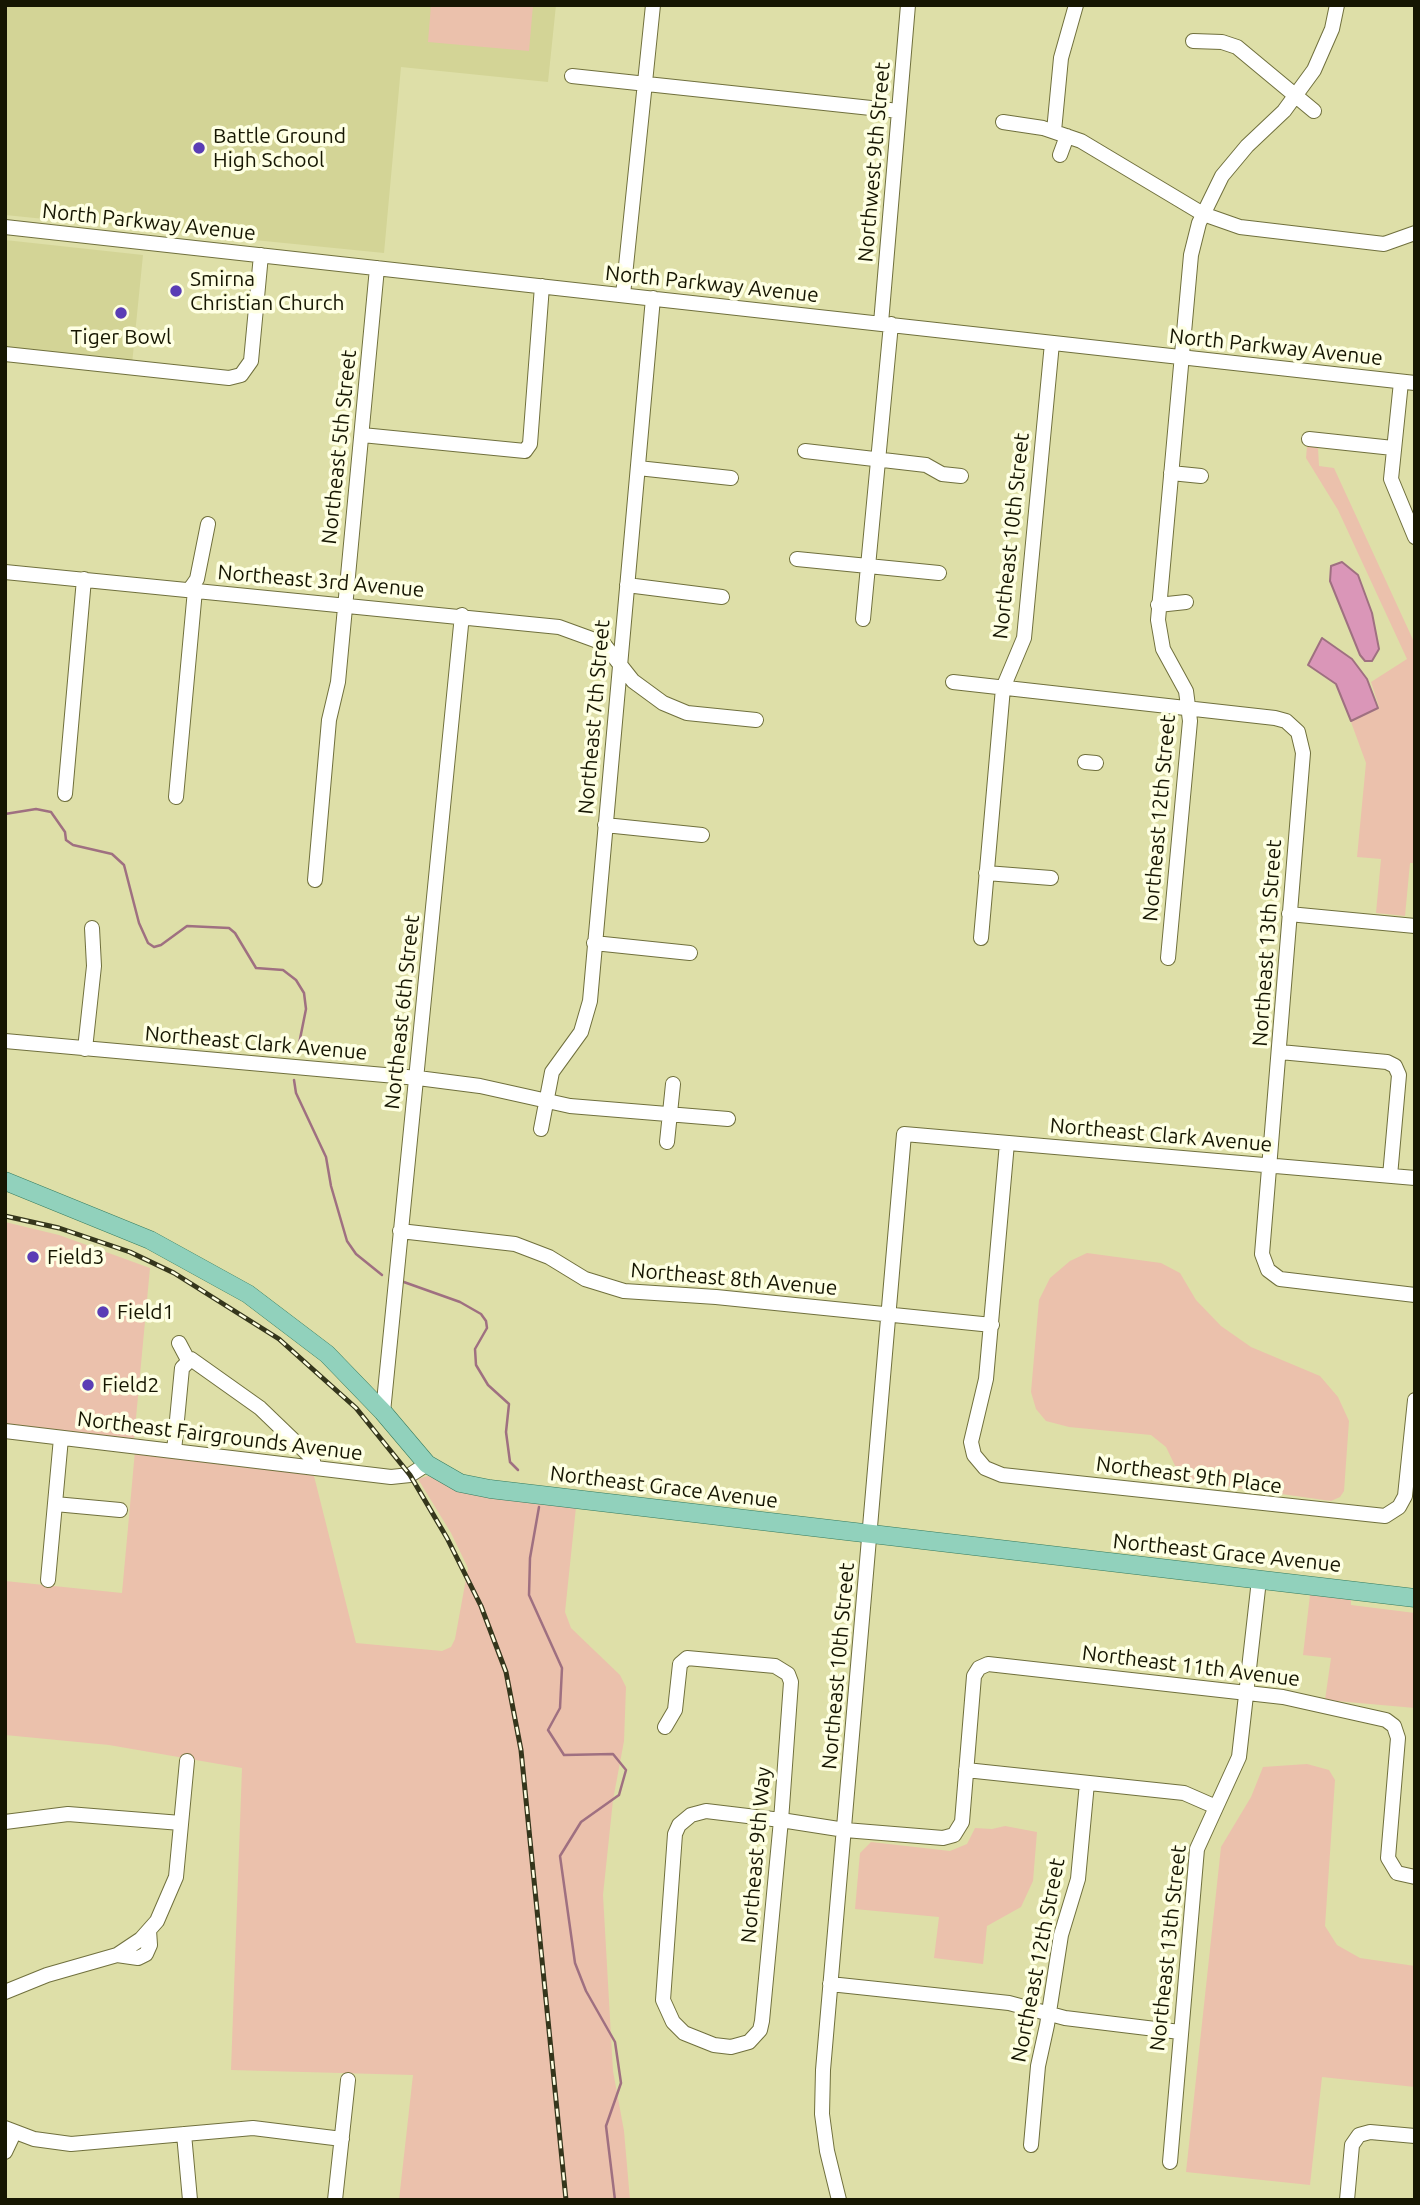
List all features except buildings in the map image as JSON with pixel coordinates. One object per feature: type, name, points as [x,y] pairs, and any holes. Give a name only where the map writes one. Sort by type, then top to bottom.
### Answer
[{"type":"main road","name":"Northeast Grace Avenue","points":[[5,1181],[150,1240],[216,1273],[288,1321],[327,1354],[383,1412],[427,1464],[442,1475],[476,1488],[1415,1598]]},
{"type":"street","points":[[623,295],[653,5]]},
{"type":"street","name":"Northwest 9th Street","points":[[863,619],[880,459],[899,111],[908,5]]},
{"type":"street","points":[[1060,155],[1061,58],[1076,5]]},
{"type":"street","name":"Northeast 12th Street","points":[[1168,958],[1190,708],[1186,691],[1160,639],[1158,605],[1191,255],[1209,198],[1235,159],[1297,94],[1326,47],[1336,5]]},
{"type":"street","points":[[1194,41],[1222,42],[1237,47],[1297,94],[1314,111]]},
{"type":"street","points":[[572,76],[899,111]]},
{"type":"street","points":[[1003,122],[1061,134],[1092,147],[1203,214],[1253,230],[1371,243],[1395,243],[1415,233]]},
{"type":"street","name":"North Parkway Avenue","points":[[5,227],[1408,382]]},
{"type":"street","points":[[5,354],[229,378],[241,375],[251,361],[261,256]]},
{"type":"street","name":"Northeast 5th Street","points":[[315,880],[329,720],[338,682],[377,268]]},
{"type":"street","points":[[362,435],[525,451],[530,444],[542,286]]},
{"type":"street","name":"Northeast 7th Street","points":[[541,1129],[552,1072],[584,1024],[590,1001],[653,298]]},
{"type":"street","name":"Northeast 10th Street","points":[[981,938],[1003,688],[1024,638],[1052,343]]},
{"type":"street","points":[[1408,382],[1393,448],[1391,479],[1415,537]]},
{"type":"street","points":[[1309,439],[1393,448]]},
{"type":"street","points":[[805,451],[926,465],[942,474],[961,476]]},
{"type":"street","points":[[638,468],[732,478]]},
{"type":"street","points":[[1171,473],[1201,476]]},
{"type":"street","points":[[176,797],[193,590],[208,524]]},
{"type":"street","points":[[797,559],[939,573]]},
{"type":"street","name":"Northeast 3rd Avenue","points":[[5,572],[462,615],[576,631],[603,643],[642,690],[674,708],[707,716],[756,720]]},
{"type":"street","points":[[65,794],[84,579]]},
{"type":"street","points":[[627,585],[722,597]]},
{"type":"street","points":[[1158,605],[1186,602]]},
{"type":"street","name":"Northeast 6th Street","points":[[383,1412],[462,615]]},
{"type":"street","points":[[953,682],[1190,708]]},
{"type":"street","name":"Northeast 13th Street","points":[[1190,708],[1280,719],[1290,724],[1301,737],[1303,753],[1262,1246],[1268,1270],[1288,1282],[1415,1295]]},
{"type":"street","points":[[605,825],[702,835]]},
{"type":"street","points":[[986,873],[1051,878]]},
{"type":"street","points":[[1289,914],[1415,926]]},
{"type":"street","points":[[85,1049],[94,966],[92,928]]},
{"type":"street","points":[[594,943],[690,953]]},
{"type":"street","name":"Northeast Clark Avenue","points":[[5,1041],[418,1078],[481,1086],[545,1101],[728,1119]]},
{"type":"street","points":[[1280,1052],[1387,1062],[1395,1066],[1399,1075],[1390,1176]]},
{"type":"street","points":[[667,1142],[673,1084]]},
{"type":"street","name":"Northeast 10th Street","points":[[839,2200],[827,2151],[822,2110],[830,1984],[872,1535],[904,1134]]},
{"type":"street","name":"Northeast Clark Avenue","points":[[904,1134],[1415,1178]]},
{"type":"street","points":[[992,1325],[1007,1143]]},
{"type":"street","name":"Northeast 8th Avenue","points":[[400,1231],[515,1244],[549,1257],[585,1279],[624,1291],[716,1297],[992,1325]]},
{"type":"street","name":"Northeast 9th Place","points":[[992,1325],[986,1379],[971,1442],[980,1464],[996,1474],[1373,1517],[1395,1512],[1405,1496],[1414,1406]]},
{"type":"street","points":[[179,1343],[188,1360]]},
{"type":"street","points":[[174,1451],[182,1368],[188,1360]]},
{"type":"street","points":[[188,1360],[198,1362],[260,1408],[312,1458],[315,1468]]},
{"type":"street","points":[[1414,1406],[1415,1400]]},
{"type":"street","name":"Northeast Fairgrounds Avenue","points":[[5,1432],[391,1477],[410,1475],[427,1464]]},
{"type":"street","points":[[48,1580],[61,1438]]},
{"type":"street","points":[[55,1504],[120,1510]]},
{"type":"street","name":"Northeast 13th Street","points":[[1170,2162],[1197,1849],[1232,1779],[1239,1757],[1259,1580]]},
{"type":"street","name":"Northeast 9th Way","points":[[665,1727],[675,1710],[680,1664],[687,1658],[693,1656],[775,1666],[788,1674],[791,1682],[781,1820],[762,2021],[755,2037],[742,2045],[731,2047],[698,2041],[678,2028],[665,2008],[662,1984],[675,1834],[687,1818],[707,1811],[781,1820]]},
{"type":"street","name":"Northeast 11th Avenue","points":[[966,1770],[973,1681],[979,1668],[993,1664],[1295,1699],[1381,1718],[1394,1726],[1398,1738],[1388,1853],[1392,1867],[1401,1874],[1415,1877]]},
{"type":"street","points":[[5,1992],[47,1975],[117,1955],[149,1930],[173,1889],[187,1761]]},
{"type":"street","points":[[781,1820],[845,1830],[943,1838],[954,1835],[962,1822],[966,1770],[1189,1794],[1216,1807]]},
{"type":"street","name":"Northeast 12th Street","points":[[1031,2145],[1036,2080],[1061,1935],[1078,1879],[1087,1783]]},
{"type":"street","points":[[5,1822],[68,1814],[181,1823]]},
{"type":"street","points":[[830,1984],[1009,2003],[1118,2026],[1180,2032]]},
{"type":"street","points":[[335,2200],[348,2080]]},
{"type":"street","points":[[5,2152],[10,2131],[71,2144],[253,2128],[342,2139]]},
{"type":"street","points":[[1346,2200],[1352,2146],[1359,2135],[1370,2132],[1415,2136]]},
{"type":"street","points":[[184,2134],[190,2200]]},
{"type":"shaded area","name":"Battle Ground High School","points":[[5,5],[556,5],[548,82],[401,67],[384,253],[5,215]]},
{"type":"shaded area","points":[[431,5],[533,5],[529,51],[428,42]]},
{"type":"shaded area","points":[[5,240],[143,255],[132,364],[5,351]]},
{"type":"shaded area","points":[[1307,446],[1318,448],[1319,466],[1334,468],[1415,644],[1415,863],[1410,863],[1405,916],[1376,913],[1381,859],[1357,857],[1366,763],[1351,722],[1379,707],[1371,682],[1407,659],[1338,510],[1306,458]]},
{"type":"shaded area","points":[[1342,562],[1358,575],[1372,613],[1379,649],[1372,661],[1365,661],[1360,655],[1330,581],[1331,566]]},
{"type":"shaded area","points":[[1322,638],[1352,659],[1367,679],[1378,708],[1351,721],[1336,684],[1308,665]]},
{"type":"shaded area","points":[[5,1222],[59,1235],[150,1268],[134,1439],[5,1424]]},
{"type":"shaded area","points":[[1087,1253],[1161,1263],[1180,1273],[1196,1300],[1221,1326],[1251,1347],[1320,1376],[1338,1397],[1349,1421],[1344,1491],[1340,1497],[1331,1501],[1182,1480],[1166,1447],[1151,1435],[1069,1427],[1046,1421],[1036,1409],[1031,1392],[1039,1300],[1050,1278],[1070,1261]]},
{"type":"shaded area","points":[[135,1451],[313,1472],[356,1643],[442,1651],[451,1647],[455,1639],[468,1568],[451,1533],[418,1479],[428,1476],[478,1496],[576,1507],[565,1612],[571,1628],[620,1675],[626,1687],[624,1741],[613,1800],[603,1895],[613,2071],[624,2131],[630,2200],[399,2200],[413,2075],[231,2070],[242,1768],[109,1745],[5,1735],[5,1581],[122,1593]]},
{"type":"shaded area","points":[[1310,1595],[1351,1600],[1351,1605],[1415,1613],[1415,1708],[1325,1700],[1331,1658],[1303,1655]]},
{"type":"shaded area","points":[[1307,1764],[1329,1770],[1335,1780],[1325,1926],[1337,1945],[1360,1958],[1415,1966],[1415,2087],[1322,2077],[1310,2185],[1186,2172],[1221,1847],[1251,1797],[1263,1767]]},
{"type":"shaded area","points":[[1005,1826],[1037,1832],[1033,1881],[1021,1907],[987,1926],[983,1964],[934,1958],[939,1917],[855,1909],[860,1853],[871,1842],[950,1851],[967,1844],[975,1828],[992,1829]]},
{"type":"waterway","points":[[5,814],[36,809],[51,812],[65,832],[66,840],[73,845],[112,854],[124,865],[139,923],[148,943],[154,947],[187,926],[229,928],[235,933],[256,968],[283,970],[296,980],[304,993],[306,1009],[297,1054]]},
{"type":"waterway","points":[[294,1080],[296,1093],[326,1157],[331,1186],[347,1241],[356,1254],[382,1275]]},
{"type":"waterway","points":[[401,1281],[460,1302],[481,1314],[486,1321],[487,1328],[475,1349],[476,1365],[488,1385],[509,1404],[506,1432],[510,1462],[518,1470]]},
{"type":"waterway","points":[[539,1507],[530,1558],[529,1595],[562,1668],[560,1708],[548,1730],[564,1755],[613,1754],[626,1770],[619,1795],[581,1822],[560,1856],[575,1963],[586,1991],[615,2042],[621,2083],[606,2126],[615,2200]]},
{"type":"railway","points":[[5,1216],[59,1228],[130,1252],[174,1273],[279,1339],[356,1408],[410,1475],[447,1538],[481,1606],[506,1672],[521,1750],[566,2200]]},
{"type":"place","name":"Battle Ground High School","points":[[199,148]]},
{"type":"place","name":"Smirna Christian Church","points":[[176,291]]},
{"type":"place","name":"Tiger Bowl","points":[[121,313]]},
{"type":"place","name":"Field3","points":[[33,1257]]},
{"type":"place","name":"Field1","points":[[103,1312]]},
{"type":"place","name":"Field2","points":[[88,1385]]}]
